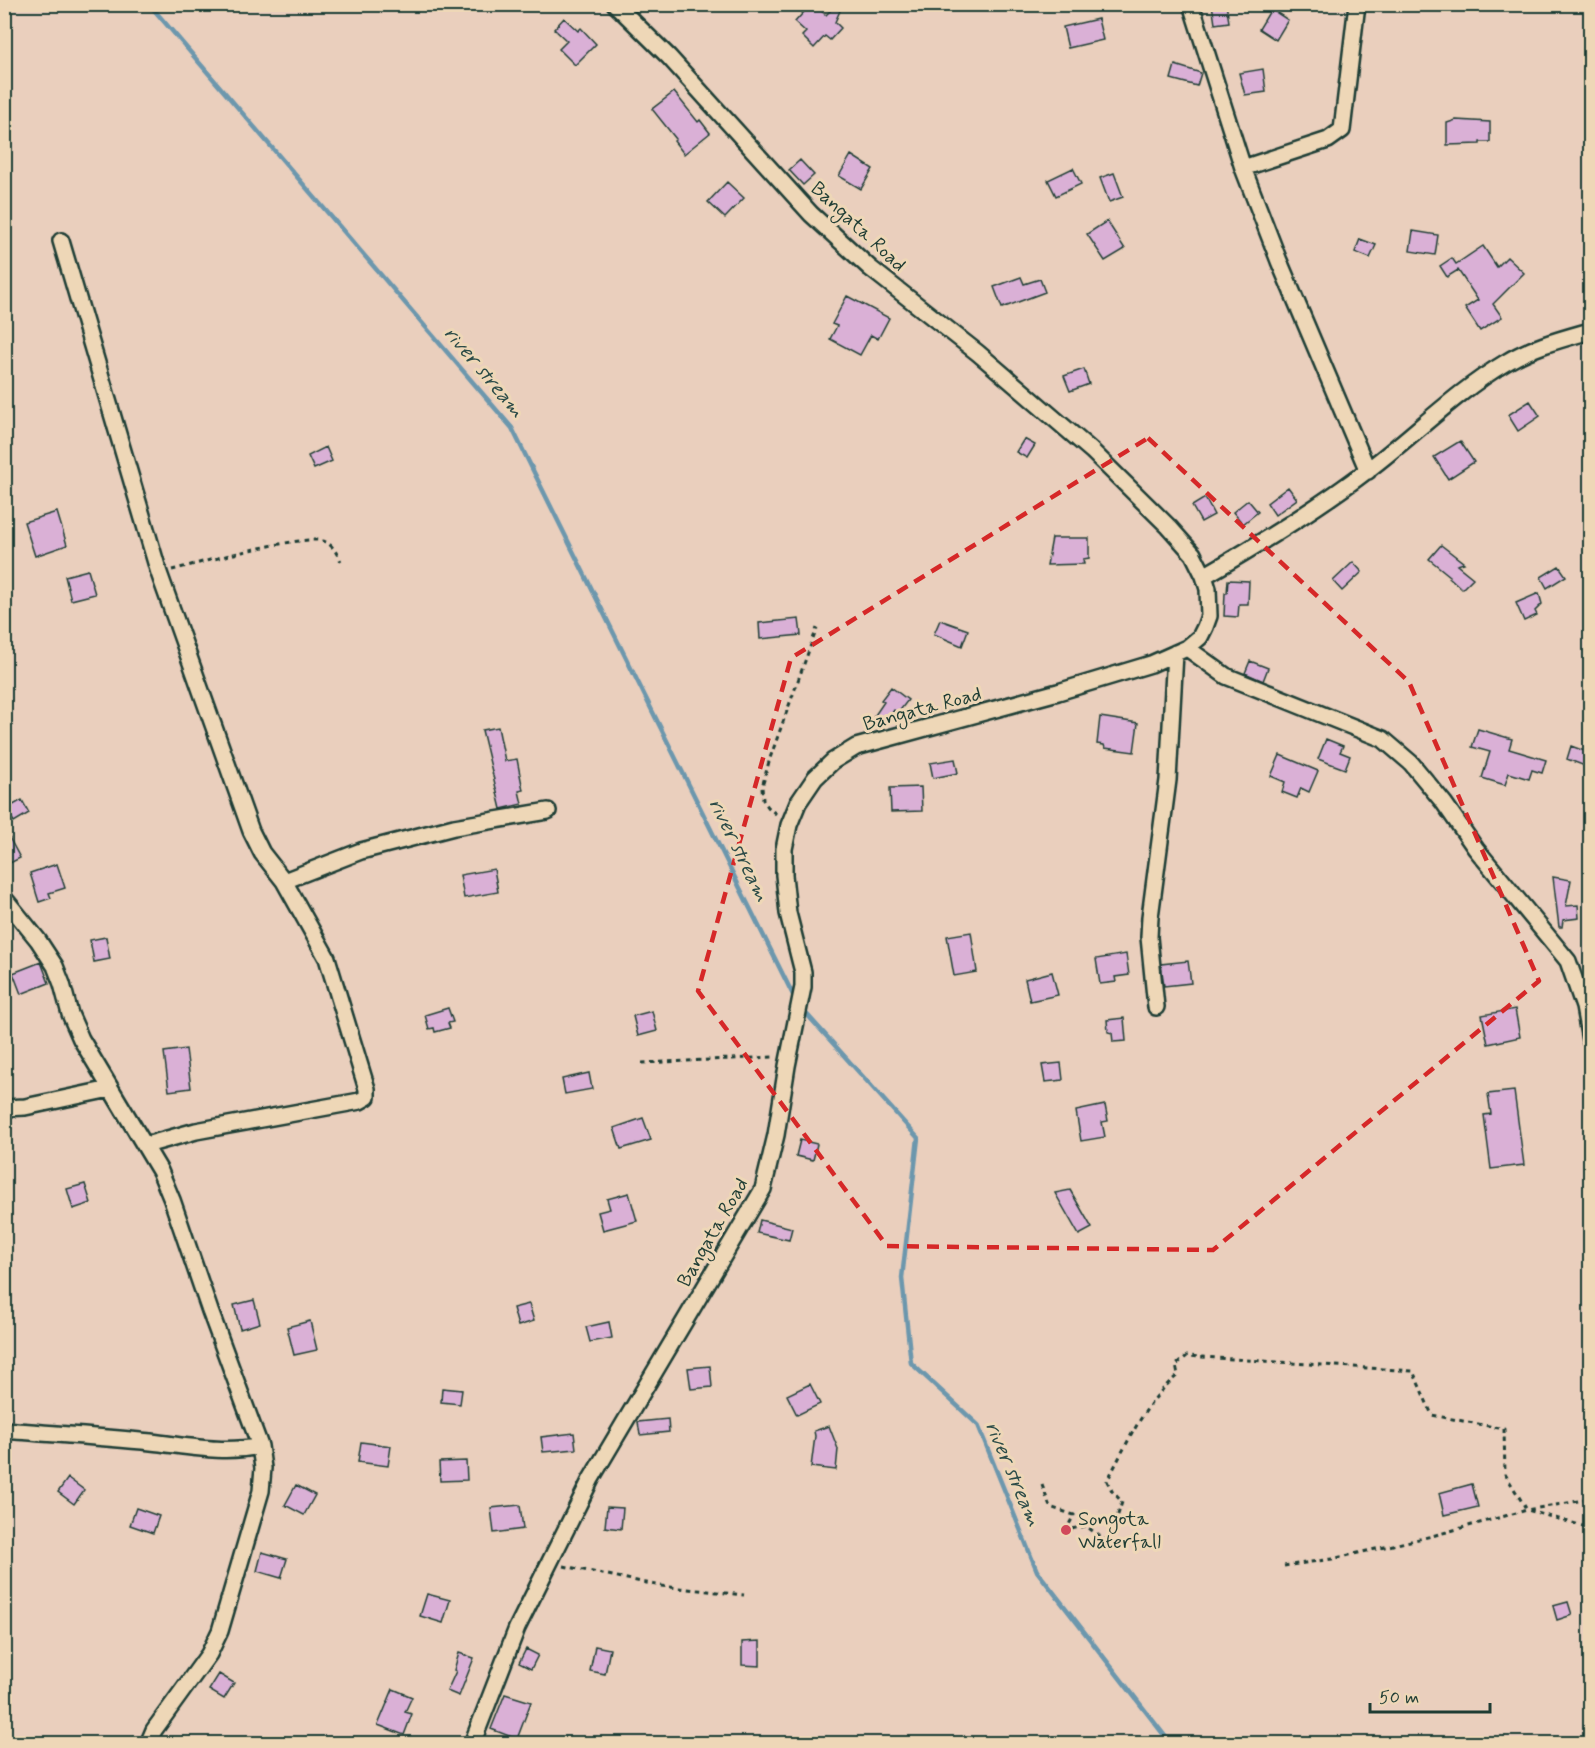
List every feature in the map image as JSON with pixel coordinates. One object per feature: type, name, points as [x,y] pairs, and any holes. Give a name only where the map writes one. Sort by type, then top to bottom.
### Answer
[{"type":"street","name":"Bangata Road","points":[[472,1743],[517,1628],[607,1451],[763,1189],[776,1135],[804,979],[788,913],[784,875],[784,849],[789,825],[798,803],[815,778],[833,761],[856,747],[1002,709],[1151,664],[1181,651],[1200,637],[1209,616],[1209,601],[1204,576],[1193,554],[1169,526],[1092,451],[978,353],[870,268],[811,214],[676,65],[615,4]]},
{"type":"street","points":[[1191,4],[1243,168],[1279,261],[1368,471]]},
{"type":"street","points":[[1243,168],[1328,140],[1342,130],[1358,4]]},
{"type":"street","points":[[61,241],[159,573],[251,831],[262,853],[284,881],[327,958],[367,1089],[367,1097],[360,1101],[196,1131],[146,1145]]},
{"type":"street","points":[[1204,576],[1306,514],[1368,471],[1474,383],[1506,362],[1533,349],[1590,332]]},
{"type":"street","points":[[1156,1008],[1149,937],[1150,917],[1168,780],[1181,651],[1226,676],[1383,740],[1411,762],[1444,803],[1476,849],[1568,961],[1584,1007],[1590,1040]]},
{"type":"street","points":[[284,881],[361,851],[454,827],[548,811]]},
{"type":"street","points":[[4,898],[38,940],[55,966],[69,1014],[81,1039],[146,1145],[172,1200],[206,1301],[260,1446],[263,1468],[261,1491],[220,1631],[209,1654],[154,1730],[148,1743]]},
{"type":"street","points":[[4,1108],[26,1107],[110,1089]]},
{"type":"street","points":[[4,1430],[150,1442],[211,1450],[232,1451],[260,1446]]},
{"type":"path","points":[[159,573],[313,539],[324,541],[332,546],[341,561]]},
{"type":"path","points":[[789,825],[768,807],[764,800],[762,787],[770,758],[817,628]]},
{"type":"path","points":[[642,1063],[789,1057]]},
{"type":"path","points":[[1042,1485],[1050,1507],[1074,1515],[1066,1530],[1086,1526],[1109,1543],[1122,1502],[1107,1481],[1141,1417],[1163,1387],[1178,1375],[1176,1365],[1187,1356],[1413,1371],[1432,1415],[1504,1429],[1505,1474],[1527,1510],[1590,1528]]},
{"type":"path","points":[[1284,1566],[1332,1559],[1527,1510],[1590,1499]]},
{"type":"path","points":[[550,1563],[661,1586],[744,1595]]},
{"type":"highlighted area","points":[[1148,438],[1409,682],[1539,981],[1213,1250],[887,1246],[698,991],[791,658]]},
{"type":"building","points":[[811,4],[826,15],[837,4],[843,4],[835,22],[841,28],[830,40],[825,36],[814,48],[802,36],[806,32],[795,22]]},
{"type":"building","points":[[1212,4],[1226,4],[1229,22],[1215,24]]},
{"type":"building","points":[[1271,9],[1288,20],[1276,40],[1259,29]]},
{"type":"building","points":[[564,18],[578,31],[581,28],[596,44],[575,65],[559,49],[567,41],[554,29]]},
{"type":"building","points":[[1098,19],[1103,40],[1068,48],[1063,27]]},
{"type":"building","points":[[1175,65],[1201,73],[1197,86],[1171,79]]},
{"type":"building","points":[[1263,69],[1266,92],[1245,95],[1239,73]]},
{"type":"building","points":[[674,92],[710,133],[684,154],[674,141],[676,139],[652,109]]},
{"type":"building","points":[[1456,120],[1490,122],[1490,142],[1447,145],[1447,123]]},
{"type":"building","points":[[851,155],[873,169],[861,189],[839,176]]},
{"type":"building","points":[[800,160],[814,175],[803,185],[789,170]]},
{"type":"building","points":[[1073,168],[1081,184],[1056,196],[1048,180]]},
{"type":"building","points":[[1114,173],[1123,197],[1109,202],[1100,178]]},
{"type":"building","points":[[727,182],[744,198],[725,218],[708,202]]},
{"type":"building","points":[[1107,221],[1125,249],[1105,261],[1087,234]]},
{"type":"building","points":[[1413,231],[1438,235],[1435,255],[1410,251]]},
{"type":"building","points":[[1360,239],[1376,245],[1370,258],[1355,252]]},
{"type":"building","points":[[1483,246],[1497,267],[1507,257],[1524,273],[1493,304],[1502,317],[1480,331],[1465,308],[1478,300],[1458,270],[1447,277],[1440,266],[1452,258],[1456,264]]},
{"type":"building","points":[[1021,277],[1024,284],[1040,279],[1045,292],[1002,308],[994,287]]},
{"type":"building","points":[[847,296],[889,318],[878,339],[871,335],[860,355],[830,339],[837,326],[832,324]]},
{"type":"building","points":[[1084,369],[1089,384],[1070,391],[1064,376]]},
{"type":"building","points":[[1530,401],[1540,416],[1518,431],[1508,415]]},
{"type":"building","points":[[1024,439],[1035,445],[1027,458],[1016,452]]},
{"type":"building","points":[[1460,441],[1474,462],[1448,479],[1434,457]]},
{"type":"building","points":[[326,447],[332,461],[314,469],[308,456]]},
{"type":"building","points":[[1288,487],[1297,499],[1275,515],[1267,503]]},
{"type":"building","points":[[1205,498],[1214,515],[1201,522],[1192,506]]},
{"type":"building","points":[[1248,500],[1258,512],[1243,524],[1233,512]]},
{"type":"building","points":[[57,512],[67,545],[35,556],[24,522]]},
{"type":"building","points":[[1052,538],[1089,538],[1089,558],[1083,559],[1084,564],[1047,565]]},
{"type":"building","points":[[1441,545],[1464,563],[1457,565],[1473,578],[1462,589],[1429,559]]},
{"type":"building","points":[[1353,562],[1362,572],[1342,591],[1333,581]]},
{"type":"building","points":[[1559,566],[1566,576],[1547,588],[1541,577]]},
{"type":"building","points":[[88,570],[95,594],[71,600],[65,576]]},
{"type":"building","points":[[1228,580],[1249,581],[1248,604],[1239,604],[1238,617],[1224,616]]},
{"type":"building","points":[[1539,593],[1542,604],[1535,611],[1537,615],[1524,621],[1516,603]]},
{"type":"building","points":[[799,619],[801,635],[760,639],[759,623]]},
{"type":"building","points":[[940,620],[968,630],[962,646],[934,634]]},
{"type":"building","points":[[1250,661],[1268,668],[1263,681],[1245,673]]},
{"type":"building","points":[[891,687],[908,700],[898,713],[894,710],[882,728],[871,721],[884,702],[881,700]]},
{"type":"building","points":[[1100,717],[1138,723],[1134,752],[1105,748],[1104,745],[1097,744]]},
{"type":"building","points":[[498,727],[505,761],[517,759],[523,790],[519,791],[522,804],[501,809],[482,730]]},
{"type":"building","points":[[1478,729],[1512,739],[1509,749],[1546,760],[1542,773],[1532,770],[1529,779],[1509,773],[1505,785],[1482,778],[1490,752],[1472,747]]},
{"type":"building","points":[[1326,739],[1343,746],[1340,752],[1350,756],[1345,769],[1318,759]]},
{"type":"building","points":[[1571,746],[1590,753],[1590,768],[1567,759]]},
{"type":"building","points":[[1280,755],[1318,771],[1309,792],[1301,788],[1297,798],[1282,792],[1285,782],[1271,776]]},
{"type":"building","points":[[955,759],[958,773],[933,778],[930,763]]},
{"type":"building","points":[[921,787],[922,811],[891,812],[890,788]]},
{"type":"building","points":[[22,800],[29,813],[14,822],[6,809]]},
{"type":"building","points":[[4,828],[20,858],[4,866]]},
{"type":"building","points":[[57,864],[65,888],[49,893],[51,898],[39,902],[30,873]]},
{"type":"building","points":[[494,869],[498,892],[464,898],[460,875]]},
{"type":"building","points":[[1553,877],[1571,880],[1566,906],[1578,905],[1579,918],[1563,920],[1562,927],[1559,927]]},
{"type":"building","points":[[971,932],[977,972],[954,976],[947,936]]},
{"type":"building","points":[[106,937],[110,959],[94,962],[90,940]]},
{"type":"building","points":[[1126,954],[1129,975],[1115,977],[1116,982],[1100,984],[1096,959]]},
{"type":"building","points":[[1188,961],[1191,983],[1164,986],[1161,964]]},
{"type":"building","points":[[41,962],[49,983],[21,994],[13,973]]},
{"type":"building","points":[[1052,972],[1058,995],[1030,1001],[1025,979]]},
{"type":"building","points":[[448,1008],[453,1022],[448,1023],[450,1028],[435,1032],[434,1028],[429,1029],[425,1015]]},
{"type":"building","points":[[1515,1009],[1520,1037],[1488,1044],[1482,1015]]},
{"type":"building","points":[[652,1011],[657,1031],[638,1036],[633,1016]]},
{"type":"building","points":[[1124,1018],[1126,1041],[1113,1042],[1112,1033],[1108,1032],[1107,1020]]},
{"type":"building","points":[[186,1049],[191,1088],[169,1091],[164,1052]]},
{"type":"building","points":[[1061,1063],[1063,1080],[1045,1082],[1042,1065]]},
{"type":"building","points":[[589,1073],[592,1089],[565,1094],[562,1079]]},
{"type":"building","points":[[1514,1091],[1524,1165],[1491,1169],[1484,1115],[1491,1114],[1488,1094]]},
{"type":"building","points":[[1105,1105],[1108,1121],[1102,1122],[1105,1137],[1081,1141],[1076,1111]]},
{"type":"building","points":[[643,1118],[651,1140],[621,1149],[614,1128]]},
{"type":"building","points":[[800,1140],[817,1144],[813,1160],[796,1156]]},
{"type":"building","points":[[85,1184],[91,1203],[73,1209],[67,1189]]},
{"type":"building","points":[[1070,1190],[1092,1228],[1079,1235],[1055,1193]]},
{"type":"building","points":[[629,1193],[637,1221],[603,1230],[598,1212],[610,1209],[607,1199]]},
{"type":"building","points":[[760,1220],[792,1228],[789,1240],[757,1233]]},
{"type":"building","points":[[254,1300],[260,1323],[240,1329],[234,1305]]},
{"type":"building","points":[[529,1304],[534,1321],[518,1326],[513,1308]]},
{"type":"building","points":[[310,1321],[317,1350],[294,1355],[287,1327]]},
{"type":"building","points":[[609,1322],[612,1338],[590,1342],[586,1327]]},
{"type":"building","points":[[710,1366],[712,1387],[691,1389],[688,1368]]},
{"type":"building","points":[[810,1384],[820,1404],[797,1415],[787,1395]]},
{"type":"building","points":[[442,1388],[462,1390],[460,1404],[441,1402]]},
{"type":"building","points":[[668,1419],[669,1432],[640,1435],[638,1422]]},
{"type":"building","points":[[829,1426],[838,1449],[836,1470],[811,1467],[814,1431]]},
{"type":"building","points":[[574,1433],[576,1449],[543,1452],[541,1437]]},
{"type":"building","points":[[361,1442],[391,1446],[388,1466],[358,1462]]},
{"type":"building","points":[[466,1461],[467,1480],[440,1481],[439,1462]]},
{"type":"building","points":[[68,1478],[84,1490],[74,1504],[58,1492]]},
{"type":"building","points":[[1472,1484],[1478,1507],[1444,1515],[1439,1493]]},
{"type":"building","points":[[296,1485],[315,1495],[304,1515],[285,1505]]},
{"type":"building","points":[[520,1505],[523,1529],[494,1533],[491,1508]]},
{"type":"building","points":[[607,1507],[623,1508],[621,1529],[605,1527]]},
{"type":"building","points":[[136,1508],[159,1516],[153,1533],[130,1525]]},
{"type":"building","points":[[262,1552],[287,1559],[281,1578],[257,1571]]},
{"type":"building","points":[[427,1594],[450,1600],[443,1623],[420,1616]]},
{"type":"building","points":[[1568,1602],[1572,1615],[1557,1620],[1553,1606]]},
{"type":"building","points":[[760,1641],[760,1666],[742,1665],[742,1642]]},
{"type":"building","points":[[595,1646],[610,1649],[605,1674],[590,1671]]},
{"type":"building","points":[[526,1649],[538,1655],[531,1669],[519,1663]]},
{"type":"building","points":[[459,1653],[474,1658],[459,1696],[447,1691],[456,1671],[454,1670]]},
{"type":"building","points":[[219,1674],[234,1683],[224,1699],[209,1690]]},
{"type":"building","points":[[393,1689],[412,1697],[405,1712],[412,1714],[404,1735],[378,1725]]},
{"type":"building","points":[[505,1694],[531,1702],[517,1739],[491,1729]]},
{"type":"waterway","name":"river stream","points":[[149,4],[512,428],[796,1001]]},
{"type":"waterway","name":"river stream","points":[[803,1010],[918,1138],[902,1278],[911,1363],[978,1425],[1037,1571],[1171,1744]]},
{"type":"place","name":"Songota Waterfall","points":[[1066,1530]]}]
